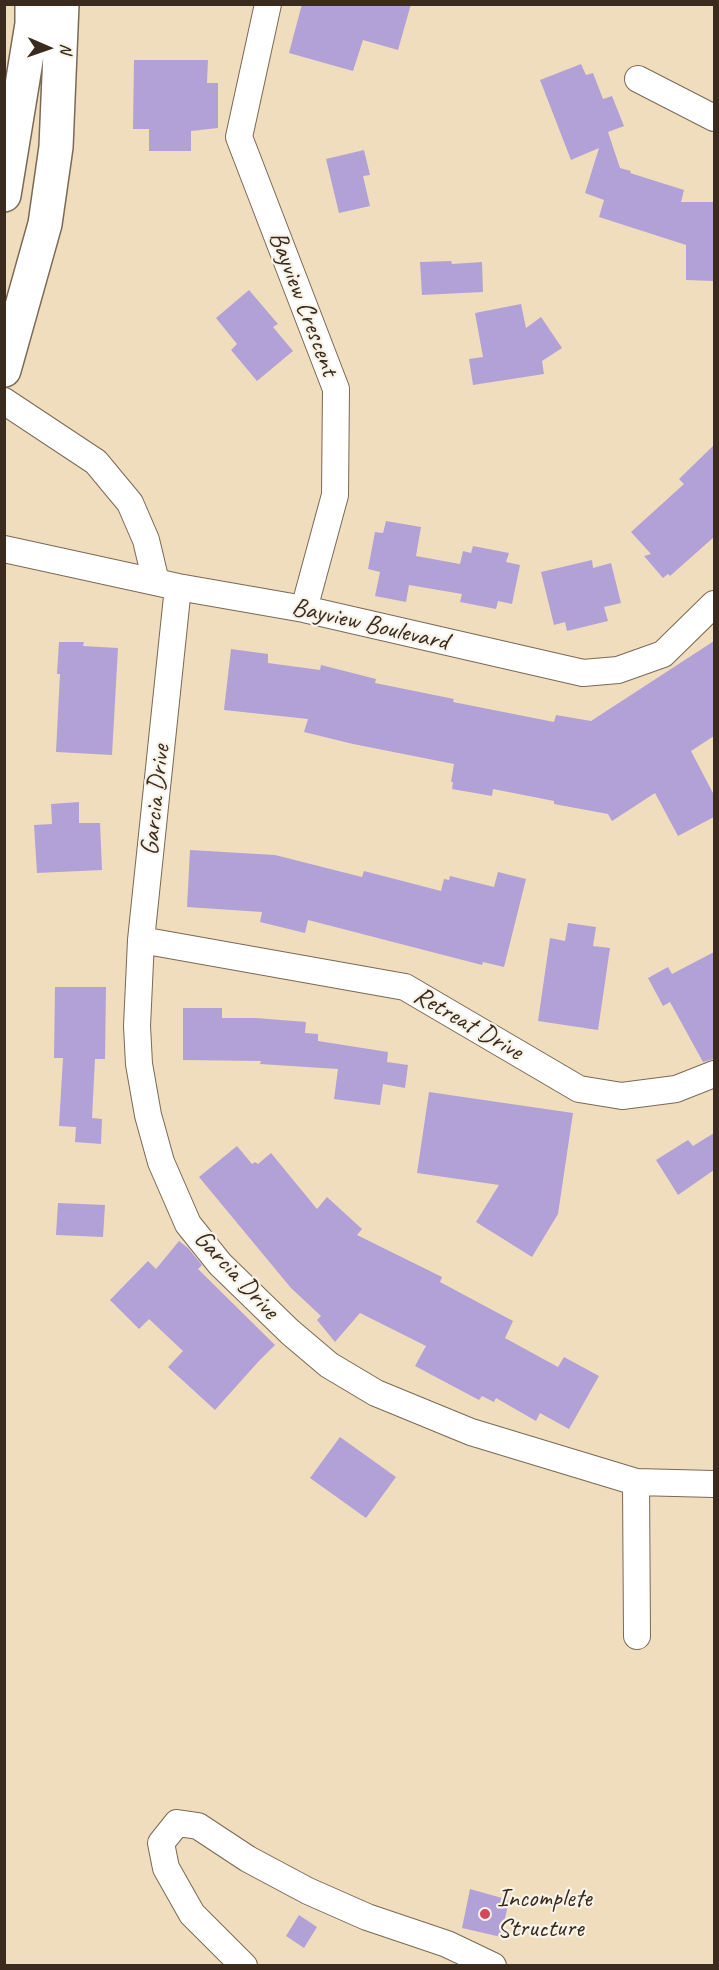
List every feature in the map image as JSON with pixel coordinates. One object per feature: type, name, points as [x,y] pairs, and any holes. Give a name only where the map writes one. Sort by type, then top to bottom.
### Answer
[{"type":"highway","points":[[4,195],[32,24],[32,4]]},
{"type":"highway","points":[[4,370],[45,224],[56,147],[62,4]]},
{"type":"street","name":"Bayview Crescent","points":[[268,4],[239,137],[336,389],[335,495],[304,609]]},
{"type":"street","points":[[638,79],[714,118]]},
{"type":"street","name":"Garcia Drive","points":[[4,401],[96,462],[130,503],[166,585],[137,1026],[139,1064],[148,1115],[161,1162],[188,1224],[220,1264],[290,1332],[329,1365],[376,1393],[471,1432],[636,1482],[714,1484]]},
{"type":"street","name":"Bayview Boulevard","points":[[4,549],[166,585],[304,609],[583,673],[618,670],[663,654],[714,604]]},
{"type":"street","name":"Retreat Drive","points":[[141,940],[405,987],[579,1089],[622,1096],[676,1089],[714,1074]]},
{"type":"street","points":[[636,1482],[637,1636]]},
{"type":"street","points":[[244,1965],[192,1914],[166,1868],[161,1843],[177,1823],[198,1826],[248,1860],[328,1900],[367,1917],[447,1944],[493,1965]]},
{"type":"building","points":[[302,4],[411,4],[398,50],[363,40],[353,71],[289,53]]},
{"type":"building","points":[[134,60],[208,60],[207,83],[218,83],[218,128],[191,131],[191,151],[149,151],[149,129],[133,129]]},
{"type":"building","points":[[581,64],[586,75],[593,73],[603,99],[612,96],[624,126],[608,132],[620,168],[684,190],[681,202],[714,202],[714,281],[686,280],[686,245],[599,217],[604,200],[585,193],[599,148],[571,160],[540,80]]},
{"type":"building","points":[[364,150],[370,175],[363,176],[370,206],[339,213],[326,159]]},
{"type":"building","points":[[451,261],[452,264],[482,262],[483,292],[422,295],[420,262]]},
{"type":"building","points":[[249,290],[278,324],[273,327],[293,351],[257,381],[231,350],[237,344],[216,318]]},
{"type":"building","points":[[521,304],[526,328],[541,317],[562,348],[542,361],[544,374],[473,385],[469,359],[483,357],[475,313]]},
{"type":"building","points":[[714,445],[714,537],[670,576],[668,574],[663,578],[644,556],[651,554],[631,532],[684,484],[679,479]]},
{"type":"building","points":[[386,521],[421,527],[416,556],[460,564],[463,551],[471,553],[473,546],[509,553],[506,562],[520,565],[512,604],[498,601],[496,609],[460,602],[462,594],[409,585],[406,602],[375,596],[380,572],[368,569],[375,532],[383,533]]},
{"type":"building","points":[[592,560],[593,568],[611,563],[621,603],[604,607],[608,621],[567,631],[565,622],[554,625],[541,572]]},
{"type":"building","points":[[714,641],[714,736],[691,751],[714,795],[714,817],[678,836],[655,793],[612,821],[608,814],[554,804],[554,801],[493,789],[492,796],[452,789],[454,764],[304,732],[308,719],[224,710],[231,649],[268,654],[268,663],[320,670],[321,665],[376,679],[375,683],[454,699],[453,702],[554,722],[556,715],[591,721]]},
{"type":"building","points":[[59,642],[84,642],[83,646],[118,648],[112,755],[56,752],[60,674],[57,674]]},
{"type":"building","points":[[79,802],[79,823],[100,823],[102,870],[37,873],[34,825],[52,824],[51,804]]},
{"type":"building","points":[[190,850],[275,855],[362,877],[364,871],[441,891],[444,879],[449,880],[450,876],[494,887],[498,872],[526,879],[504,967],[483,962],[482,965],[308,920],[305,933],[260,922],[262,912],[187,907]]},
{"type":"building","points":[[568,923],[596,927],[593,946],[610,948],[598,1030],[538,1021],[550,938],[565,941]]},
{"type":"building","points":[[714,952],[714,1059],[703,1062],[670,1002],[663,1006],[648,978],[668,967],[672,974]]},
{"type":"building","points":[[55,987],[106,987],[105,1059],[95,1059],[92,1118],[102,1119],[101,1144],[75,1142],[76,1127],[59,1126],[63,1058],[54,1058]]},
{"type":"building","points":[[183,1008],[222,1008],[222,1018],[306,1022],[305,1033],[318,1034],[318,1041],[388,1052],[387,1062],[408,1065],[405,1088],[383,1084],[380,1105],[334,1099],[338,1069],[260,1064],[261,1061],[183,1060]]},
{"type":"building","points":[[429,1092],[573,1113],[558,1214],[532,1257],[476,1222],[499,1185],[417,1173]]},
{"type":"building","points":[[714,1133],[714,1170],[678,1195],[656,1160],[688,1140],[693,1146]]},
{"type":"building","points":[[237,1146],[252,1164],[255,1162],[258,1164],[271,1153],[317,1209],[327,1197],[362,1229],[357,1235],[442,1277],[440,1282],[513,1321],[505,1338],[558,1367],[564,1357],[599,1376],[569,1429],[540,1413],[536,1421],[496,1398],[494,1402],[482,1396],[479,1400],[415,1366],[426,1346],[360,1313],[335,1342],[317,1320],[321,1316],[291,1288],[199,1177]]},
{"type":"building","points":[[58,1203],[105,1205],[103,1237],[56,1235]]},
{"type":"building","points":[[179,1241],[202,1265],[198,1269],[275,1345],[215,1410],[168,1367],[183,1351],[149,1319],[139,1329],[110,1300],[148,1261],[156,1269]]},
{"type":"building","points":[[340,1437],[396,1477],[366,1518],[310,1478]]},
{"type":"building","name":"Incomplete Structure","points":[[470,1889],[509,1900],[501,1937],[462,1928]]},
{"type":"building","points":[[299,1915],[317,1927],[304,1948],[286,1936]]},
{"type":"place","name":"Incomplete Structure","points":[[485,1914]]}]
